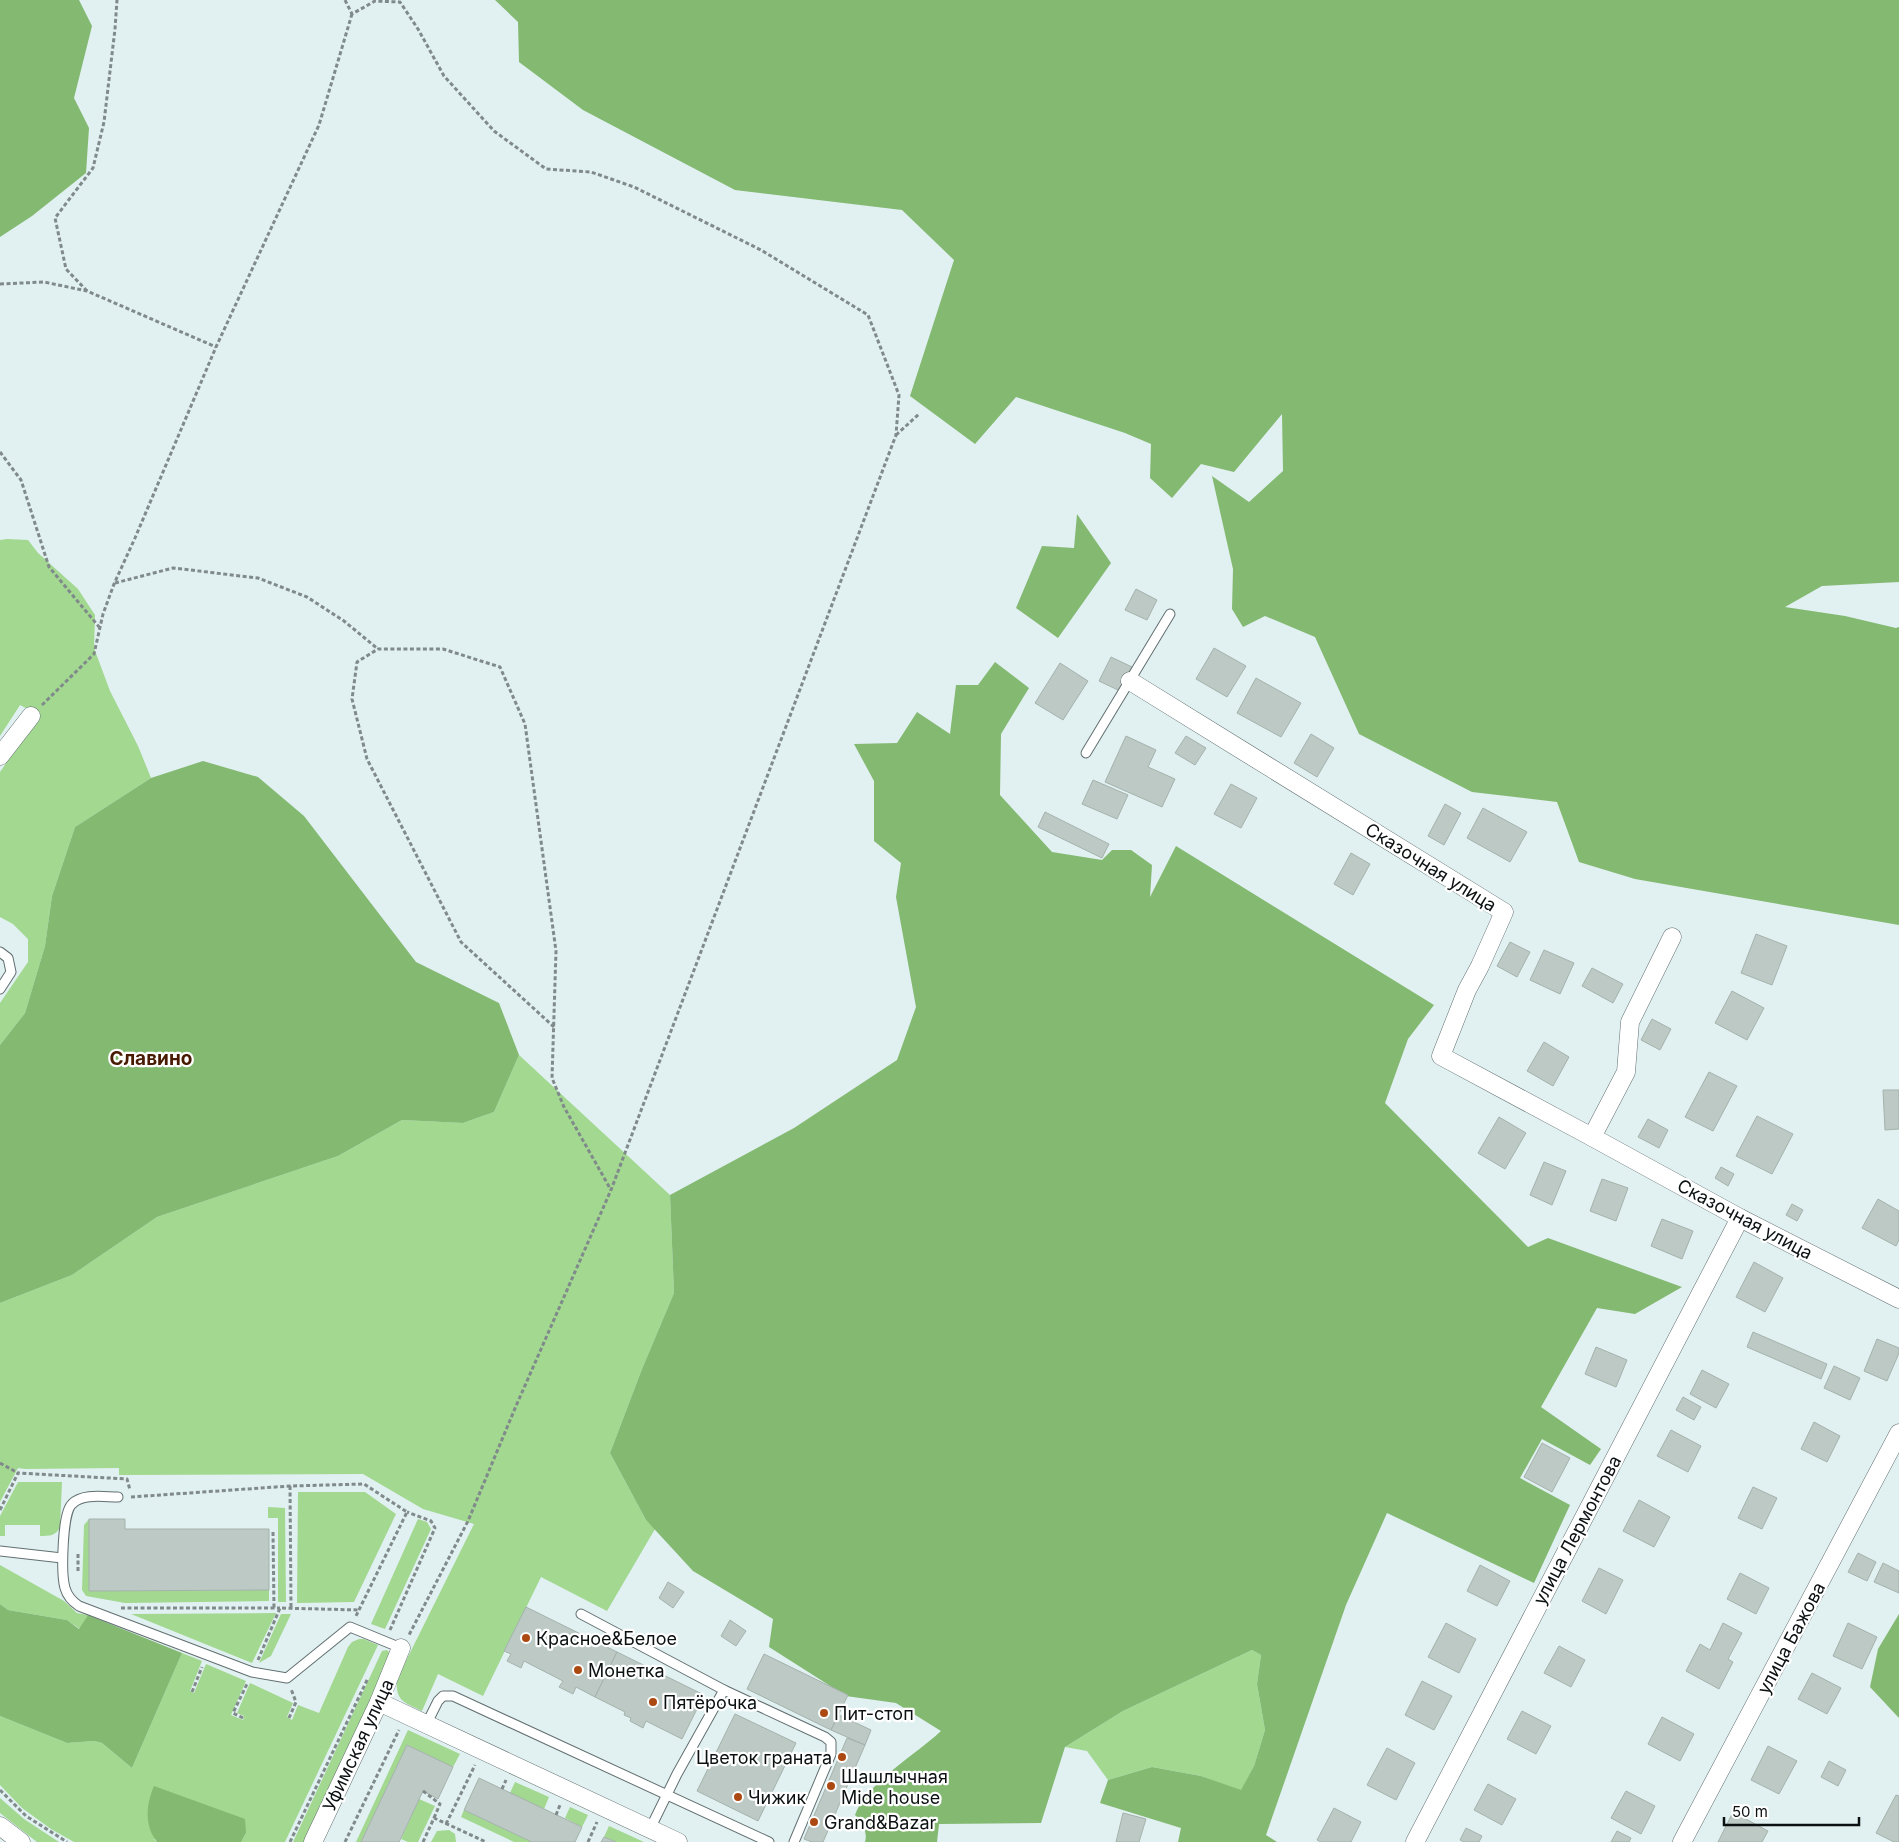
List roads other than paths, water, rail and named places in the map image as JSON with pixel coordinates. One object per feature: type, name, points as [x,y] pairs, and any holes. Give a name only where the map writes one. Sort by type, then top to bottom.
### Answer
[{"type":"street","name":"Сказочная улица","points":[[1130,681],[1504,912],[1467,990],[1441,1056],[1740,1218],[1899,1299]]},
{"type":"street","points":[[0,756],[32,716]]},
{"type":"street","points":[[1592,1137],[1626,1072],[1630,1022],[1672,937]]},
{"type":"street","name":"улица Лермонтова","points":[[1415,1842],[1740,1218]]},
{"type":"street","name":"улица Бажова","points":[[1682,1842],[1899,1433]]},
{"type":"street","name":"Уфимская улица","points":[[313,1842],[379,1702],[402,1648]]},
{"type":"street","points":[[379,1702],[678,1842]]},
{"type":"street","points":[[0,1826],[22,1842]]},
{"type":"lane","points":[[1086,753],[1170,614]]},
{"type":"lane","points":[[0,952],[8,958],[11,972],[0,989]]},
{"type":"lane","points":[[122,1499],[87,1497],[79,1499],[71,1505],[67,1516],[62,1558],[65,1590],[72,1601],[79,1606],[252,1672],[287,1678],[350,1627],[402,1648]]},
{"type":"lane","points":[[0,1551],[62,1558]]},
{"type":"lane","points":[[581,1614],[724,1690],[825,1737],[831,1742],[831,1754],[794,1842]]},
{"type":"lane","points":[[650,1829],[724,1690]]},
{"type":"lane","points":[[426,1725],[438,1701],[443,1696],[452,1696],[769,1842]]},
{"type":"place","name":"Красное&Белое","points":[[526,1638]]},
{"type":"place","name":"Монетка","points":[[578,1670]]},
{"type":"place","name":"Пятёрочка","points":[[653,1702]]},
{"type":"place","name":"Пит-стоп","points":[[824,1713]]},
{"type":"place","name":"Цветок граната","points":[[842,1757]]},
{"type":"place","name":"Шашлычная Mide house","points":[[831,1786]]},
{"type":"place","name":"Чижик","points":[[738,1797]]},
{"type":"place","name":"Grand&Bazar","points":[[814,1822]]},
{"type":"district","name":"Славино","points":[[151,1058]]}]
